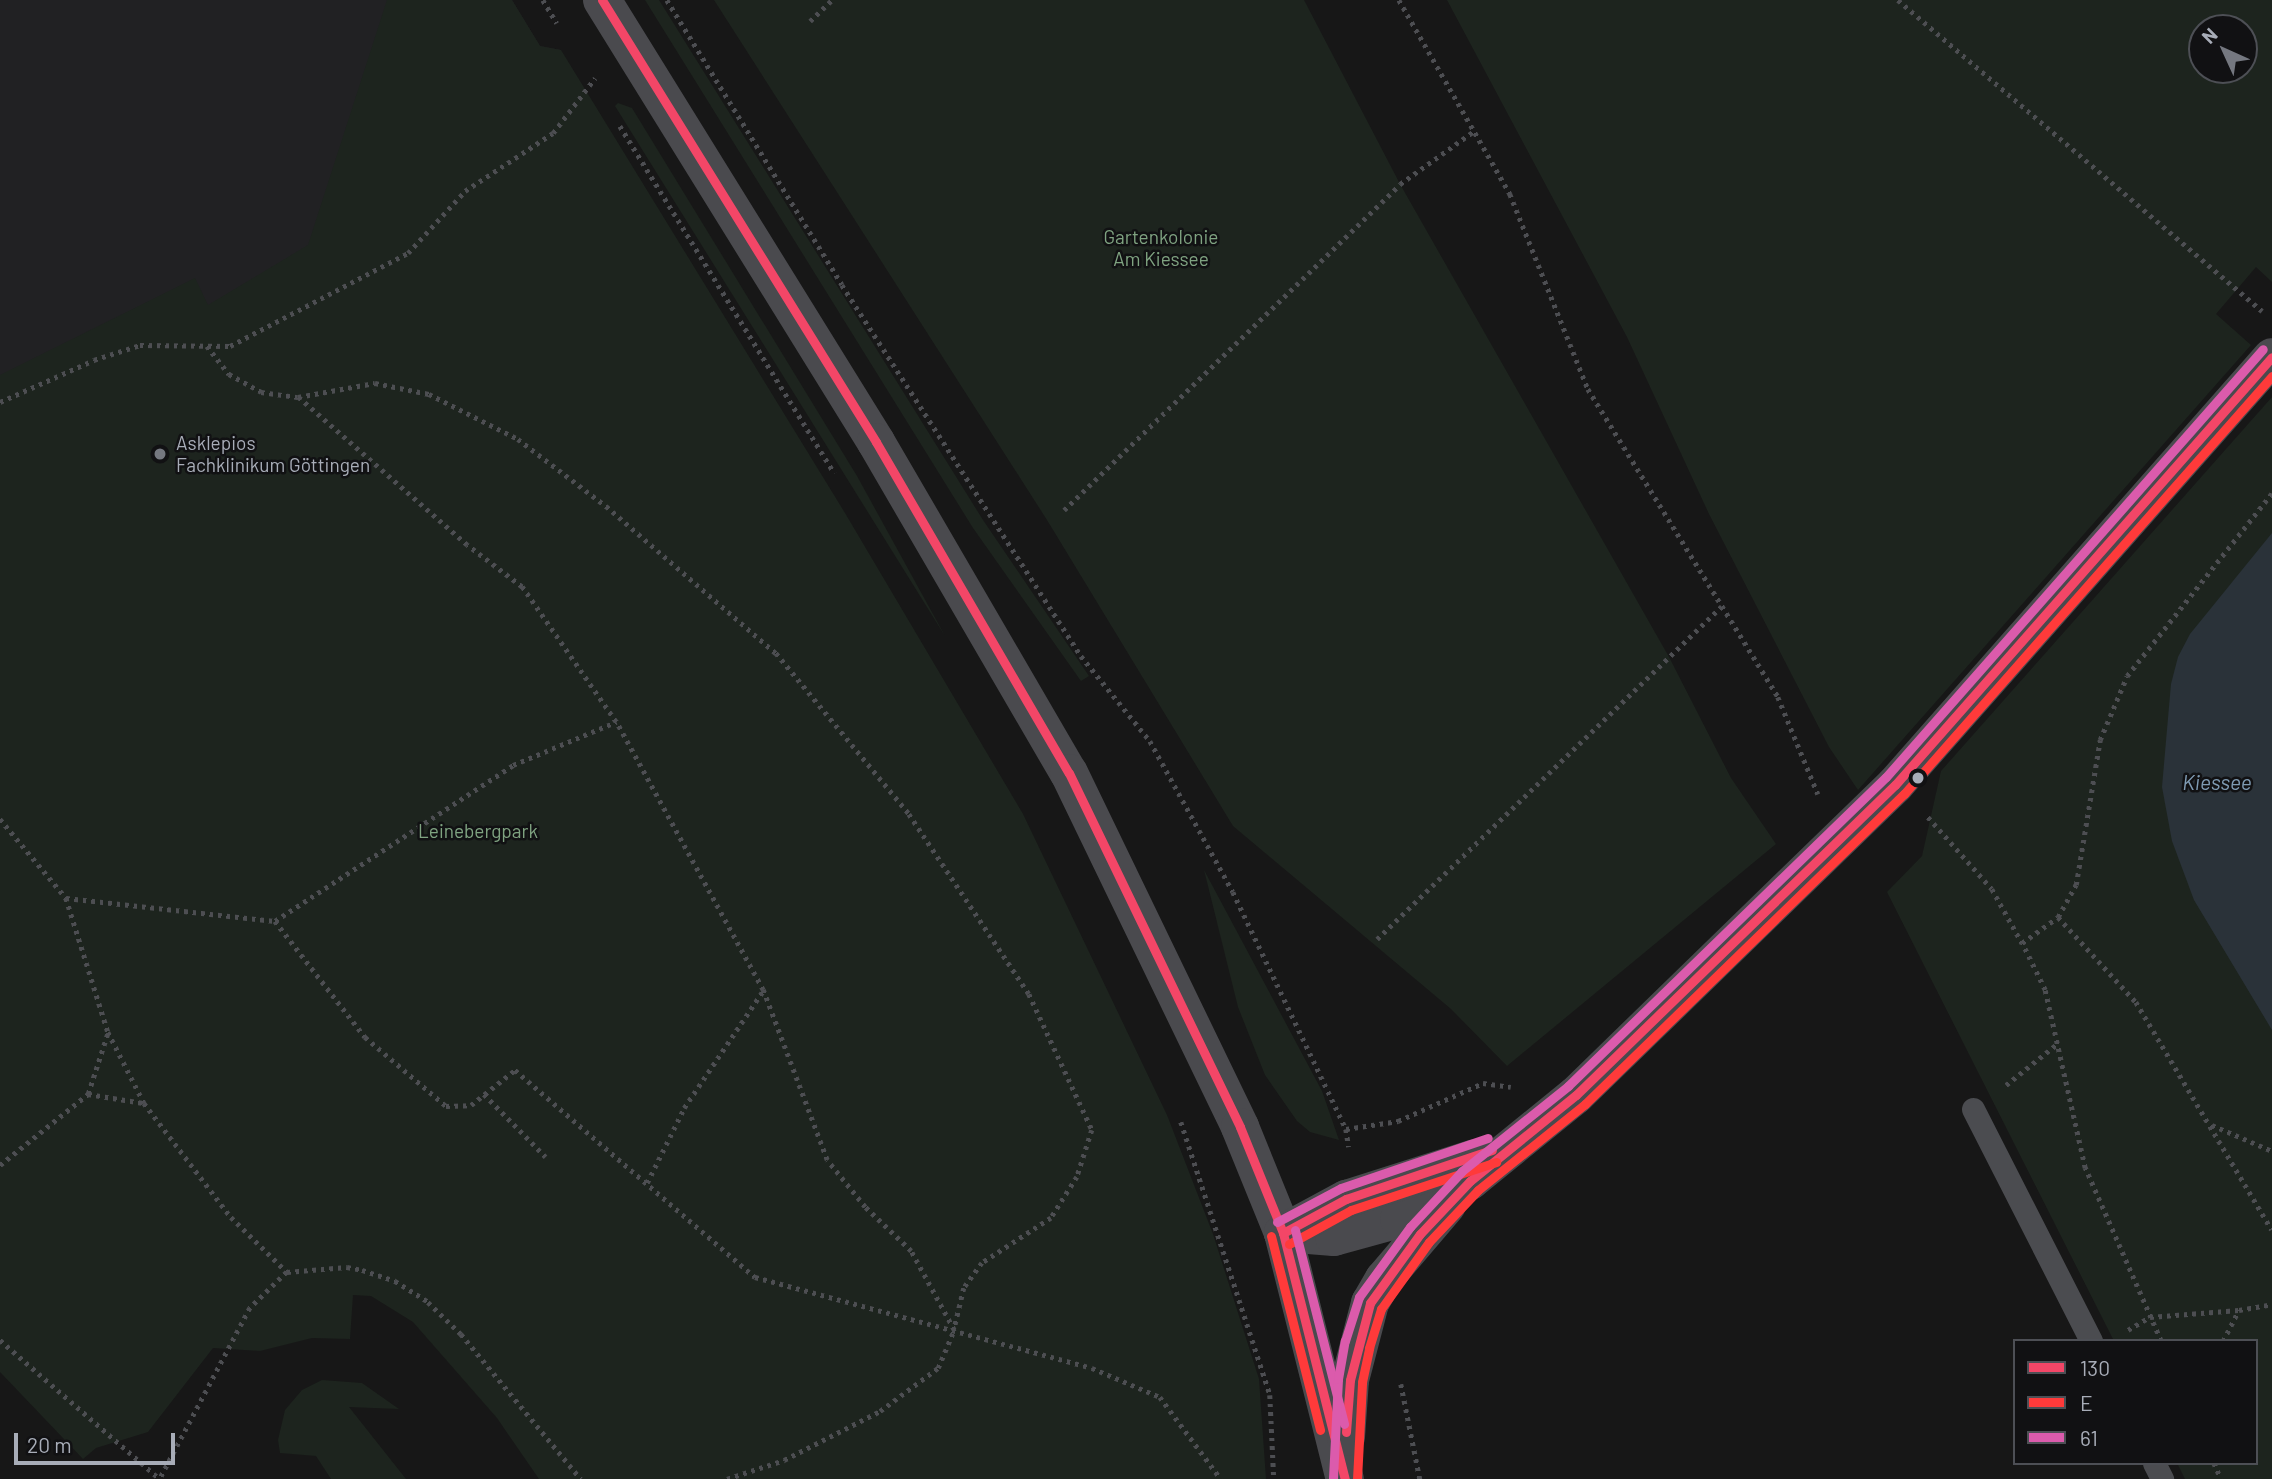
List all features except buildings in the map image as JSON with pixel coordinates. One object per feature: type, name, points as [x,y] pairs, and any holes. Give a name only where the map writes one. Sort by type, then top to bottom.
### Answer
[{"type":"street","points":[[602,0],[876,442],[1042,721],[1173,983],[1240,1127],[1283,1233],[1344,1475]]},
{"type":"street","points":[[1344,1475],[1350,1380],[1370,1303],[1420,1234],[1470,1181],[1576,1095],[1895,785],[2272,357]]},
{"type":"street","points":[[1283,1233],[1346,1199],[1472,1160],[1530,1133]]},
{"type":"street","points":[[1283,1233],[1334,1237],[1360,1232],[1399,1219],[1470,1181]]},
{"type":"lane","points":[[1973,1108],[2090,1339]]},
{"type":"path","points":[[543,0],[562,32]]},
{"type":"path","points":[[810,21],[832,0]]},
{"type":"path","points":[[1399,0],[1510,194],[1588,389],[1778,697],[1838,843]]},
{"type":"path","points":[[1898,0],[2272,320]]},
{"type":"path","points":[[0,402],[94,360],[140,345],[230,346],[408,253],[465,191],[553,133],[592,80],[635,53]]},
{"type":"path","points":[[586,71],[599,92]]},
{"type":"path","points":[[614,116],[836,475]]},
{"type":"path","points":[[1064,510],[1400,184],[1474,131]]},
{"type":"path","points":[[207,346],[229,374],[261,393],[298,397],[375,383],[429,394],[518,439],[607,506],[776,653],[909,814],[1029,995],[1093,1130],[1077,1177],[1051,1218],[982,1263],[964,1288],[954,1329],[938,1368],[880,1411],[784,1460],[727,1479]]},
{"type":"path","points":[[298,397],[467,545],[522,587],[616,722],[763,990],[827,1160],[865,1207],[911,1251],[954,1329]]},
{"type":"path","points":[[2022,943],[2058,917],[2076,885],[2100,740],[2127,676],[2272,493]]},
{"type":"path","points":[[1377,939],[1722,606]]},
{"type":"path","points":[[66,898],[275,921],[513,765],[616,722]]},
{"type":"path","points":[[1895,785],[1992,889],[2045,990],[2085,1168],[2160,1339]]},
{"type":"path","points":[[0,819],[66,898],[108,1032],[144,1103],[231,1217],[287,1272]]},
{"type":"path","points":[[2058,917],[2136,1002],[2272,1230]]},
{"type":"path","points":[[275,921],[365,1037],[446,1106],[471,1105],[515,1070],[755,1277],[954,1329],[1007,1348],[1092,1368],[1160,1397],[1221,1479]]},
{"type":"path","points":[[647,1183],[684,1108],[763,990]]},
{"type":"path","points":[[0,1165],[88,1094],[108,1032]]},
{"type":"path","points":[[1973,1108],[2057,1044]]},
{"type":"path","points":[[1346,1129],[1398,1121],[1483,1083],[1576,1095]]},
{"type":"path","points":[[88,1094],[144,1103]]},
{"type":"path","points":[[484,1094],[546,1157]]},
{"type":"path","points":[[1178,1114],[1270,1395],[1274,1479]]},
{"type":"path","points":[[2211,1124],[2272,1151]]},
{"type":"path","points":[[0,1340],[160,1479],[250,1308],[287,1272],[346,1267],[362,1270],[395,1281],[428,1303],[461,1334],[581,1479]]},
{"type":"path","points":[[2122,1335],[2150,1317],[2239,1310],[2272,1304]]},
{"type":"path","points":[[2224,1339],[2239,1310]]},
{"type":"shaded area","name":"Asklepios Fachklinikum Göttingen","points":[[0,0],[512,0],[540,46],[561,50],[0,792]]},
{"type":"green space","name":"Leinebergpark","points":[[387,0],[512,0],[540,46],[561,50],[845,513],[1023,814],[1167,1115],[1213,1234],[1259,1379],[1266,1479],[539,1479],[497,1418],[413,1322],[371,1296],[353,1295],[350,1339],[312,1338],[260,1351],[213,1348],[148,1432],[96,1448],[83,1459],[0,1372],[0,375],[195,278],[208,305],[308,245]]},
{"type":"green space","points":[[645,0],[659,0],[983,520],[1089,676],[1081,681],[973,528]]},
{"type":"green space","name":"Gartenkolonie Am Kiessee","points":[[714,0],[1304,0],[1400,184],[1669,657],[1731,778],[1776,844],[1507,1066],[1451,1009],[1233,826],[1047,520]]},
{"type":"green space","points":[[1447,0],[2272,0],[2272,282],[2256,267],[2216,314],[2251,345],[1858,790],[1829,747],[1709,514],[1627,337]]},
{"type":"green space","points":[[618,103],[632,108],[857,476],[945,636],[615,106]]},
{"type":"green space","points":[[2272,397],[2272,1479],[2185,1479],[2178,1465],[2258,1465],[2258,1339],[2113,1339],[1887,892],[1922,856],[1941,771]]},
{"type":"green space","points":[[1204,870],[1322,1091],[1339,1140],[1310,1132],[1297,1121],[1265,1075],[1238,1007]]},
{"type":"green space","points":[[322,1380],[362,1383],[399,1409],[349,1407],[406,1479],[331,1479],[316,1456],[280,1453],[278,1440],[285,1410],[302,1390]]},
{"type":"water","name":"Kiessee","points":[[2272,533],[2272,1030],[2194,900],[2172,841],[2162,787],[2171,684],[2178,657],[2190,634]]},
{"type":"transit line","name":"130","points":[[602,0],[876,442],[1069,773],[1240,1127],[1283,1233],[1345,1479]]},
{"type":"transit line","name":"61","points":[[1333,1478],[1338,1379],[1345,1341],[1359,1297],[1410,1227],[1462,1171],[1568,1086],[1886,777],[2263,349]]},
{"type":"transit line","name":"130","points":[[1346,1432],[1350,1380],[1370,1303],[1420,1234],[1470,1181],[1576,1095],[1895,785],[2272,357]]},
{"type":"transit line","name":"E","points":[[1357,1479],[1362,1382],[1369,1348],[1381,1309],[1429,1242],[1478,1190],[1585,1104],[1904,794],[2272,376]]},
{"type":"transit line","name":"61","points":[[1277,1222],[1341,1188],[1488,1138]]},
{"type":"transit line","name":"130","points":[[1283,1233],[1346,1199],[1492,1150]]},
{"type":"transit line","name":"E","points":[[1289,1244],[1351,1210],[1496,1162]]},
{"type":"transit line","name":"61","points":[[1295,1230],[1344,1424]]},
{"type":"transit line","name":"E","points":[[1271,1236],[1320,1430]]},
{"type":"place","name":"Asklepios Fachklinikum Göttingen","points":[[160,454]]}]
